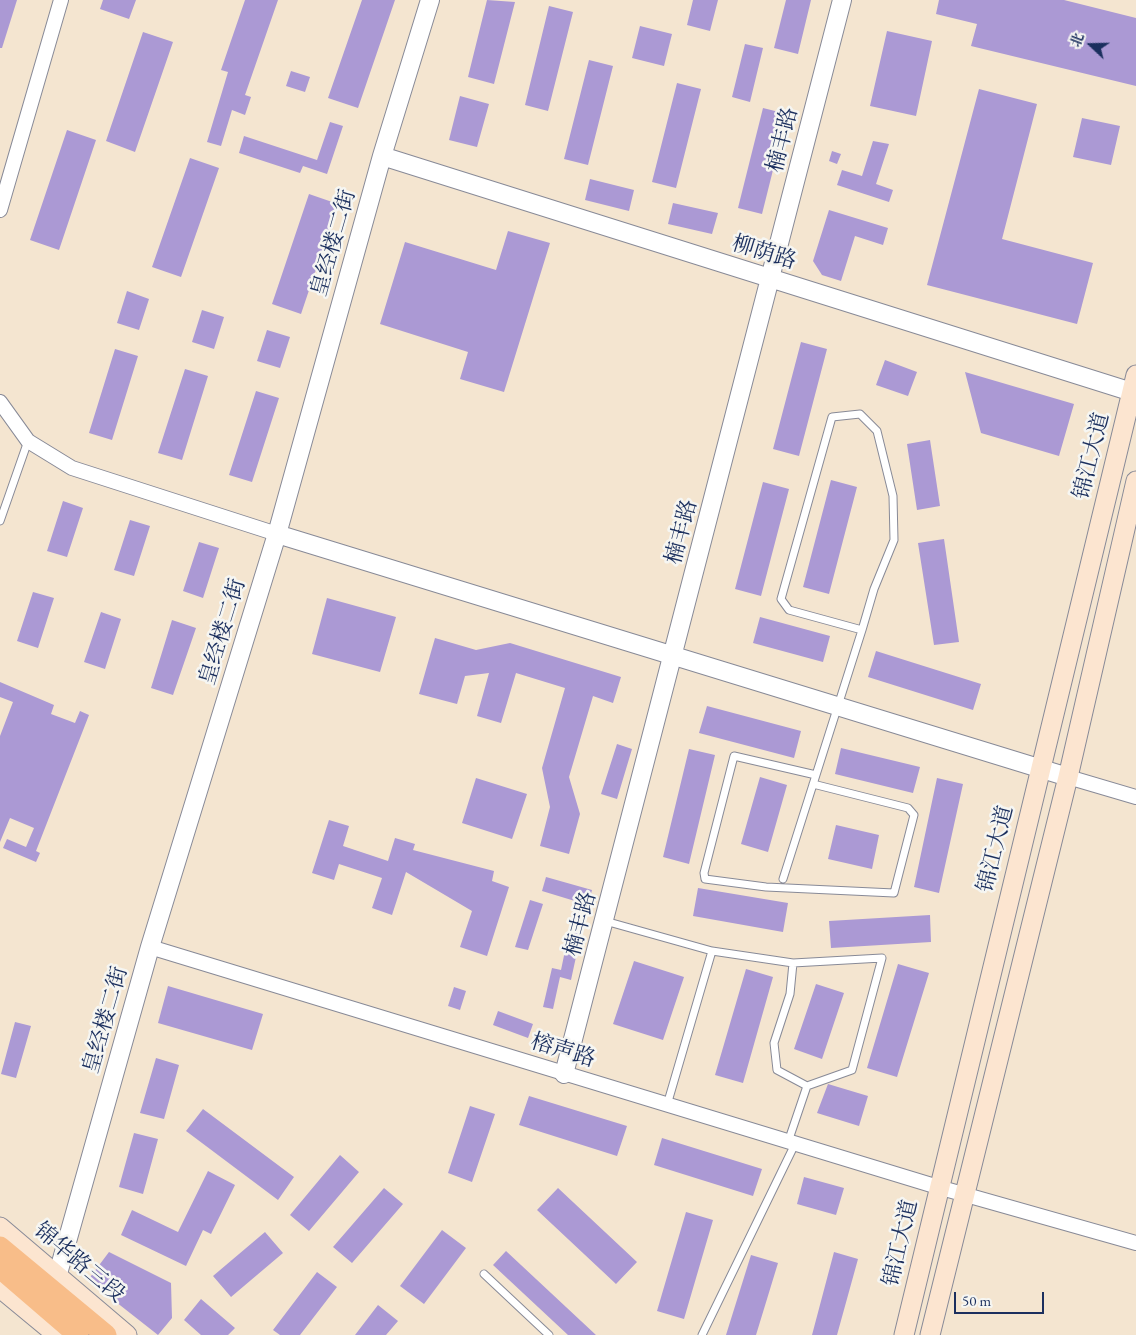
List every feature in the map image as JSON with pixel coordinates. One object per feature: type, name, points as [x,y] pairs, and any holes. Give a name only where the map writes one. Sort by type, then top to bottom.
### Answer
[{"type":"main road","name":"锦江大道","points":[[904,1335],[1134,383]]},
{"type":"main road","points":[[930,1335],[1068,777],[1136,480]]},
{"type":"main road","name":"锦华路三段","points":[[0,1227],[126,1335]]},
{"type":"main road","points":[[0,1247],[106,1335]]},
{"type":"main road","points":[[0,1268],[78,1335]]},
{"type":"main road","points":[[0,1288],[57,1335]]},
{"type":"street","points":[[0,210],[62,0]]},
{"type":"street","name":"皇经楼二街","points":[[57,1277],[150,947],[277,534],[382,156],[430,0]]},
{"type":"street","name":"楠丰路","points":[[564,1074],[842,0]]},
{"type":"street","name":"柳荫路","points":[[382,156],[771,278],[1134,383]]},
{"type":"street","points":[[0,402],[28,441],[72,468],[277,534],[1136,797]]},
{"type":"street","name":"榕声路","points":[[150,947],[938,1188],[1136,1242]]},
{"type":"lane","points":[[783,879],[862,630],[874,589],[894,540],[893,496],[877,431],[860,414],[832,417],[781,599],[788,610],[862,630]]},
{"type":"lane","points":[[0,521],[28,441]]},
{"type":"lane","points":[[813,784],[908,808],[914,815],[894,893],[766,887],[706,879],[704,873],[734,756],[816,775]]},
{"type":"lane","points":[[605,920],[712,951],[793,963],[882,958],[852,1070],[807,1086],[777,1070],[774,1043],[790,994],[793,963]]},
{"type":"lane","points":[[667,1105],[712,951]]},
{"type":"lane","points":[[702,1335],[792,1143],[807,1086]]},
{"type":"lane","points":[[484,1274],[549,1335]]},
{"type":"building","points":[[0,0],[17,0],[2,48],[0,48]]},
{"type":"building","points":[[103,0],[136,0],[129,19],[100,9]]},
{"type":"building","points":[[245,0],[278,0],[245,95],[251,97],[245,115],[232,110],[221,146],[207,142],[228,72],[221,70]]},
{"type":"building","points":[[362,0],[395,0],[358,108],[328,98]]},
{"type":"building","points":[[487,0],[515,2],[494,84],[468,77]]},
{"type":"building","points":[[693,0],[718,0],[710,31],[687,25]]},
{"type":"building","points":[[786,0],[811,0],[798,54],[774,48]]},
{"type":"building","points":[[939,0],[1064,0],[1136,18],[1136,86],[971,46],[977,24],[936,14]]},
{"type":"building","points":[[549,6],[573,12],[548,111],[525,105]]},
{"type":"building","points":[[640,26],[672,34],[664,66],[632,58]]},
{"type":"building","points":[[887,31],[932,41],[916,116],[870,106]]},
{"type":"building","points":[[143,32],[173,42],[135,152],[106,141]]},
{"type":"building","points":[[745,44],[763,48],[750,102],[732,97]]},
{"type":"building","points":[[589,60],[613,66],[588,165],[564,159]]},
{"type":"building","points":[[291,71],[310,77],[305,92],[286,86]]},
{"type":"building","points":[[677,83],[701,89],[676,188],[652,182]]},
{"type":"building","points":[[979,89],[1037,104],[1002,239],[1093,263],[1077,324],[927,285]]},
{"type":"building","points":[[460,96],[489,104],[477,147],[449,140]]},
{"type":"building","points":[[763,108],[787,114],[762,214],[738,208]]},
{"type":"building","points":[[1082,118],[1120,126],[1111,165],[1073,157]]},
{"type":"building","points":[[330,122],[343,126],[327,174],[303,166],[300,173],[239,153],[244,136],[317,160]]},
{"type":"building","points":[[67,130],[96,140],[59,250],[30,240]]},
{"type":"building","points":[[873,141],[889,144],[876,184],[893,190],[889,202],[837,185],[842,170],[862,176]]},
{"type":"building","points":[[832,151],[841,154],[837,164],[829,161]]},
{"type":"building","points":[[190,158],[219,168],[181,277],[152,267]]},
{"type":"building","points":[[590,179],[634,190],[629,211],[585,200]]},
{"type":"building","points":[[309,194],[338,204],[301,314],[272,304]]},
{"type":"building","points":[[673,203],[718,213],[712,234],[668,224]]},
{"type":"building","points":[[829,210],[888,228],[883,245],[855,236],[841,281],[822,275],[813,261]]},
{"type":"building","points":[[508,231],[550,243],[504,392],[460,379],[468,352],[380,324],[405,242],[496,270]]},
{"type":"building","points":[[127,291],[149,299],[139,330],[117,323]]},
{"type":"building","points":[[202,310],[224,317],[214,349],[192,342]]},
{"type":"building","points":[[267,330],[290,337],[280,368],[257,361]]},
{"type":"building","points":[[801,342],[827,349],[799,456],[773,449]]},
{"type":"building","points":[[115,349],[138,356],[112,440],[89,433]]},
{"type":"building","points":[[885,360],[917,372],[908,396],[876,385]]},
{"type":"building","points":[[185,369],[208,376],[182,460],[158,453]]},
{"type":"building","points":[[965,372],[1074,404],[1059,456],[981,433]]},
{"type":"building","points":[[256,391],[279,398],[252,482],[229,475]]},
{"type":"building","points":[[930,440],[940,506],[917,510],[907,444]]},
{"type":"building","points":[[831,480],[857,487],[829,594],[803,587]]},
{"type":"building","points":[[763,482],[789,489],[761,596],[735,589]]},
{"type":"building","points":[[63,501],[83,508],[67,557],[47,551]]},
{"type":"building","points":[[130,520],[150,526],[134,576],[114,570]]},
{"type":"building","points":[[944,539],[959,642],[934,645],[918,543]]},
{"type":"building","points":[[199,542],[219,548],[203,598],[183,591]]},
{"type":"building","points":[[33,592],[54,598],[38,648],[17,641]]},
{"type":"building","points":[[327,598],[396,617],[380,672],[312,654]]},
{"type":"building","points":[[101,612],[121,619],[105,669],[84,662]]},
{"type":"building","points":[[760,617],[830,636],[823,662],[753,643]]},
{"type":"building","points":[[172,620],[196,628],[173,695],[151,688]]},
{"type":"building","points":[[435,638],[476,650],[510,643],[621,677],[613,703],[593,696],[569,777],[580,814],[569,854],[540,846],[550,807],[542,768],[565,688],[516,673],[501,723],[477,716],[489,673],[465,676],[457,704],[419,694]]},
{"type":"building","points":[[876,651],[981,684],[973,710],[868,677]]},
{"type":"building","points":[[0,682],[54,705],[51,714],[75,723],[80,711],[89,715],[36,851],[40,853],[36,862],[3,848],[7,839],[26,847],[34,828],[10,818],[0,842],[0,736],[13,702],[0,697]]},
{"type":"building","points":[[707,706],[801,731],[794,758],[699,733]]},
{"type":"building","points":[[617,744],[632,749],[617,799],[601,794]]},
{"type":"building","points":[[841,748],[920,767],[913,793],[835,774]]},
{"type":"building","points":[[689,749],[715,755],[689,864],[663,857]]},
{"type":"building","points":[[760,777],[787,785],[768,852],[741,844]]},
{"type":"building","points":[[476,778],[527,794],[512,839],[462,823]]},
{"type":"building","points":[[937,778],[963,784],[939,893],[914,887]]},
{"type":"building","points":[[329,820],[349,826],[343,846],[388,861],[395,838],[415,844],[413,850],[494,871],[492,881],[509,887],[487,956],[460,947],[472,911],[406,872],[392,915],[372,908],[382,878],[339,864],[334,880],[312,873]]},
{"type":"building","points":[[836,825],[879,835],[872,869],[828,859]]},
{"type":"building","points":[[546,877],[592,890],[588,905],[542,891]]},
{"type":"building","points":[[698,888],[788,903],[783,932],[693,916]]},
{"type":"building","points":[[530,900],[543,904],[528,950],[515,947]]},
{"type":"building","points":[[930,915],[931,942],[831,948],[829,921]]},
{"type":"building","points":[[570,927],[582,929],[571,980],[560,977],[553,1009],[543,1007],[552,968],[561,970]]},
{"type":"building","points":[[634,961],[684,977],[663,1040],[613,1024]]},
{"type":"building","points":[[898,964],[929,973],[897,1077],[867,1068]]},
{"type":"building","points":[[746,969],[773,977],[743,1083],[715,1075]]},
{"type":"building","points":[[816,984],[844,993],[822,1059],[794,1049]]},
{"type":"building","points":[[168,986],[263,1014],[252,1050],[158,1023]]},
{"type":"building","points":[[454,987],[466,991],[460,1010],[448,1006]]},
{"type":"building","points":[[498,1011],[533,1024],[528,1038],[493,1025]]},
{"type":"building","points":[[15,1022],[31,1026],[16,1078],[1,1074]]},
{"type":"building","points":[[156,1058],[179,1065],[164,1119],[140,1113]]},
{"type":"building","points":[[828,1084],[868,1096],[859,1126],[817,1113]]},
{"type":"building","points":[[529,1096],[627,1126],[617,1156],[519,1125]]},
{"type":"building","points":[[470,1106],[495,1114],[472,1182],[448,1173]]},
{"type":"building","points":[[203,1109],[294,1177],[278,1200],[186,1131]]},
{"type":"building","points":[[134,1133],[158,1139],[143,1194],[119,1187]]},
{"type":"building","points":[[662,1138],[762,1169],[753,1196],[654,1165]]},
{"type":"building","points":[[340,1155],[359,1172],[309,1231],[290,1215]]},
{"type":"building","points":[[208,1171],[235,1185],[211,1234],[203,1230],[186,1266],[121,1235],[132,1210],[178,1232]]},
{"type":"building","points":[[804,1177],[844,1188],[836,1215],[797,1204]]},
{"type":"building","points":[[384,1188],[403,1204],[352,1263],[333,1247]]},
{"type":"building","points":[[558,1188],[637,1262],[616,1284],[537,1210]]},
{"type":"building","points":[[686,1212],[713,1220],[684,1319],[657,1311]]},
{"type":"building","points":[[442,1230],[466,1248],[424,1304],[400,1286]]},
{"type":"building","points":[[265,1232],[283,1253],[231,1297],[213,1276]]},
{"type":"building","points":[[506,1251],[596,1335],[568,1335],[493,1265]]},
{"type":"building","points":[[109,1252],[171,1283],[172,1318],[158,1335],[88,1280]]},
{"type":"building","points":[[834,1252],[858,1259],[837,1335],[812,1335]]},
{"type":"building","points":[[751,1255],[778,1263],[756,1335],[726,1335]]},
{"type":"building","points":[[317,1272],[337,1287],[300,1335],[280,1335],[273,1330]]},
{"type":"building","points":[[201,1299],[235,1328],[228,1335],[201,1335],[184,1320]]},
{"type":"building","points":[[378,1305],[398,1321],[386,1335],[355,1335]]}]
